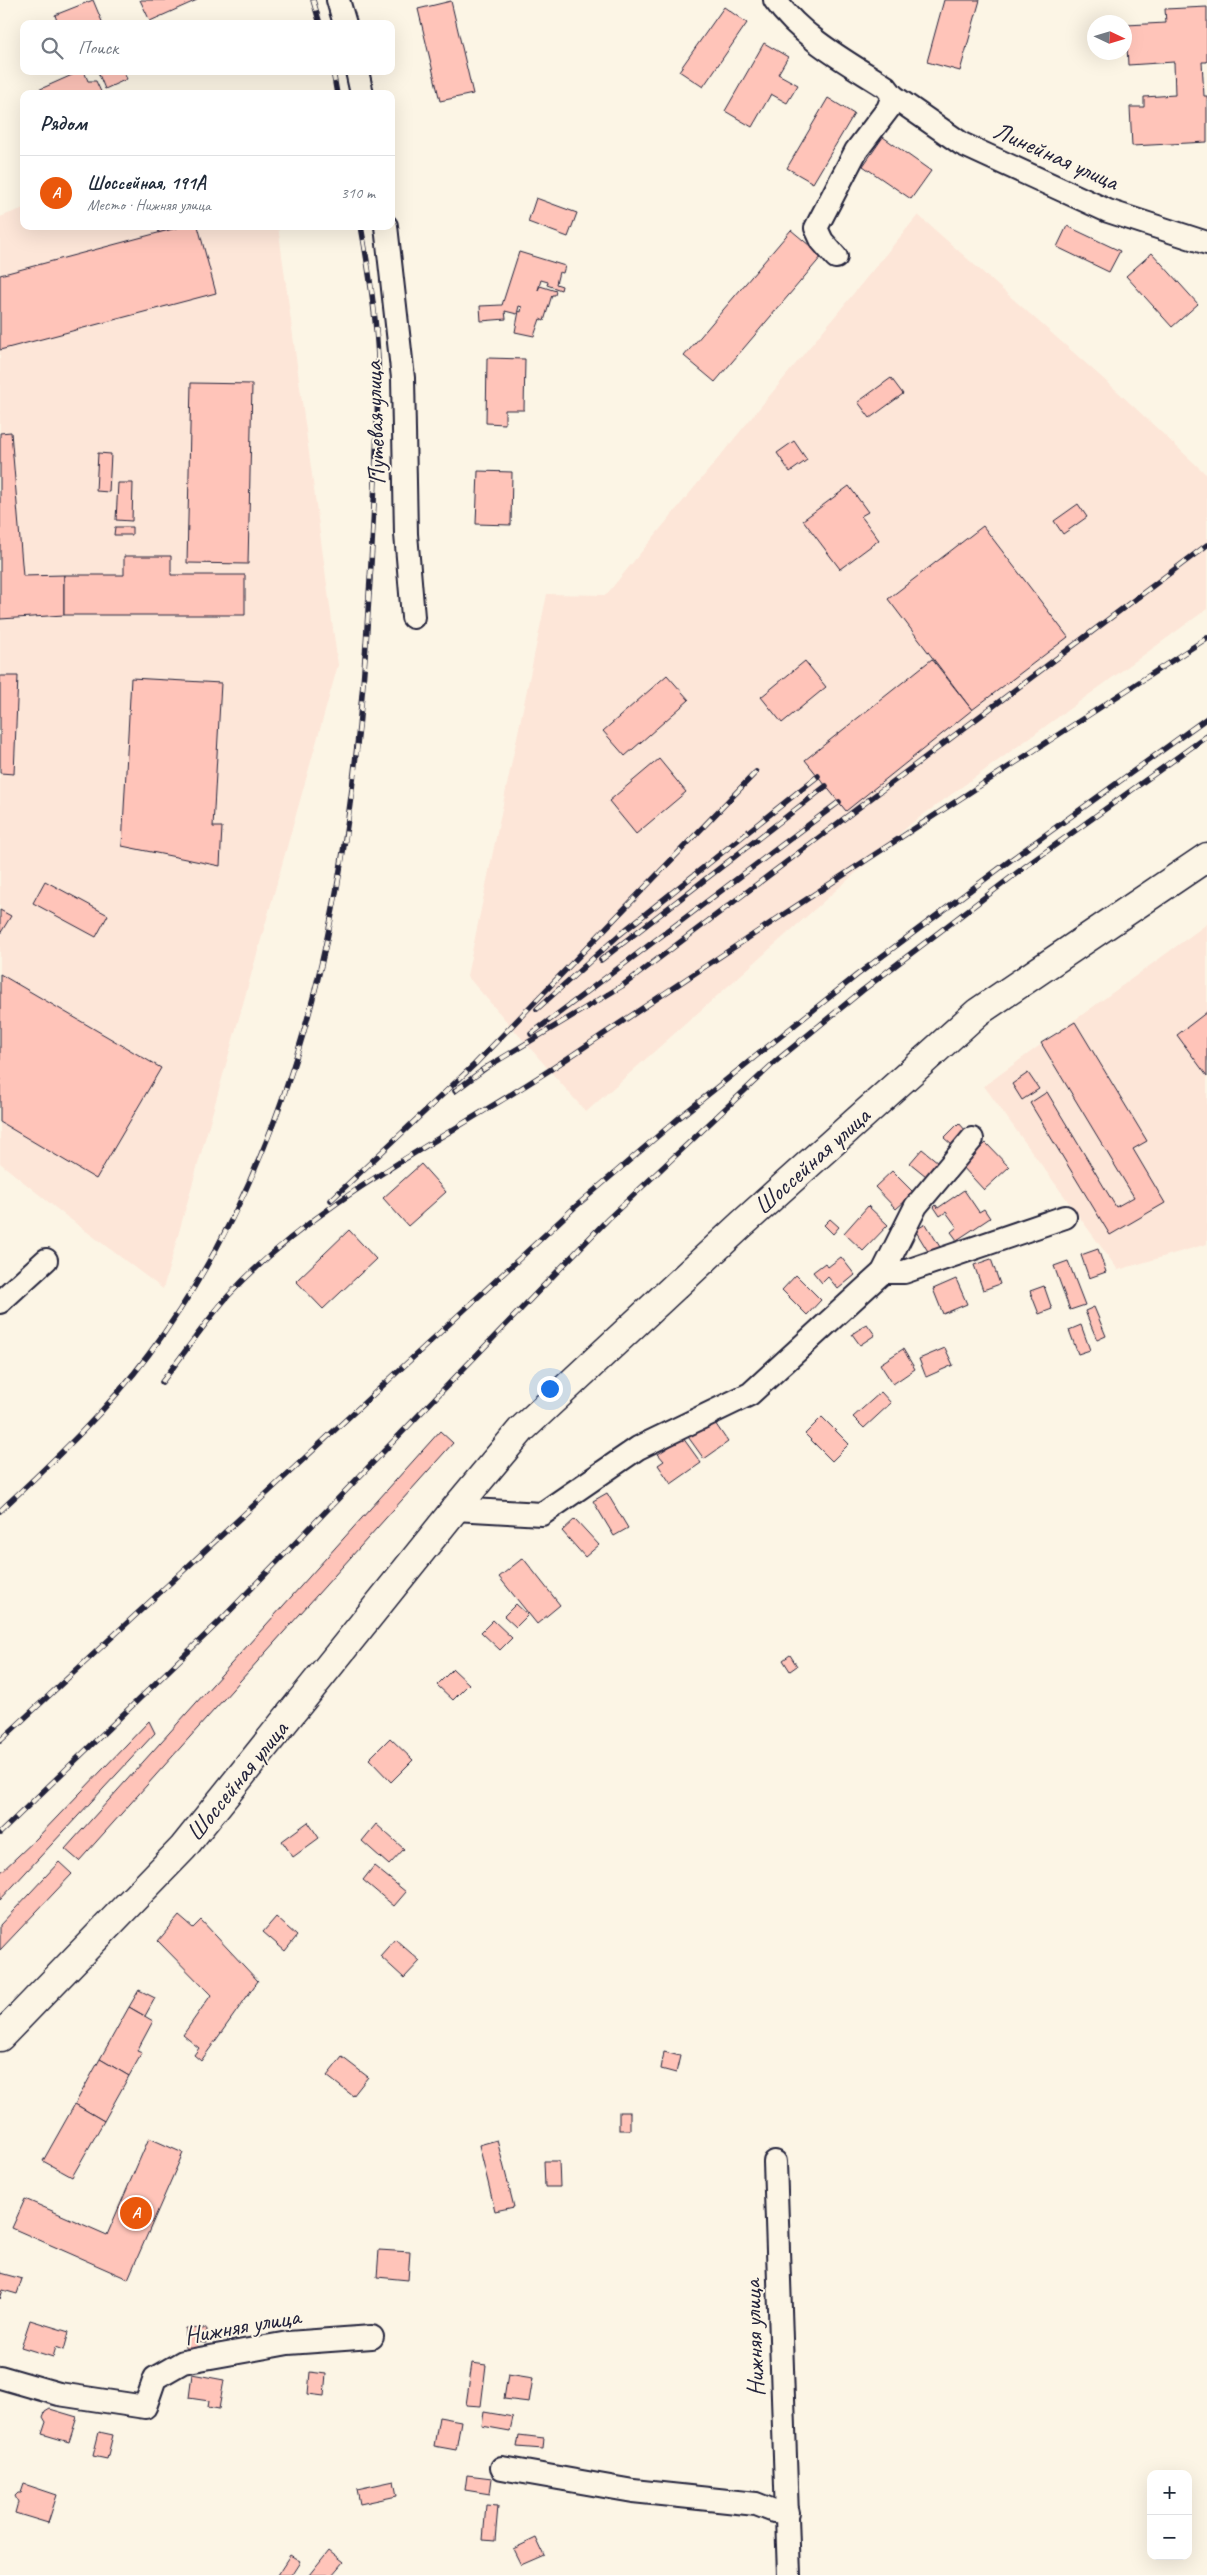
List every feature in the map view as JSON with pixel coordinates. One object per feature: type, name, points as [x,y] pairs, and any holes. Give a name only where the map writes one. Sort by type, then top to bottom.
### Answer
[{"type":"main road","name":"Шоссейная улица","points":[[0,2037],[183,1848],[455,1508],[521,1430],[742,1224],[978,1012],[1207,857]]},
{"type":"street","points":[[338,0],[344,20]]},
{"type":"street","name":"Линейная улица","points":[[774,0],[783,11],[828,50],[886,87],[893,96],[962,144],[1108,211],[1207,242]]},
{"type":"street","points":[[358,75],[361,90]]},
{"type":"street","points":[[836,257],[822,242],[816,228],[856,151],[888,109],[893,96]]},
{"type":"street","name":"Путевая улица","points":[[386,230],[402,378],[406,534],[414,617]]},
{"type":"street","points":[[455,1508],[542,1514],[638,1448],[750,1394],[883,1272],[916,1206],[972,1139]]},
{"type":"street","points":[[883,1272],[904,1272],[1065,1217]]},
{"type":"street","points":[[0,1302],[46,1260]]},
{"type":"street","name":"Нижняя улица","points":[[775,2162],[789,2575]]},
{"type":"street","name":"Нижняя улица","points":[[0,2377],[59,2394],[145,2407],[155,2378],[183,2362],[288,2344],[372,2338]]},
{"type":"street","points":[[502,2468],[633,2491],[756,2504],[774,2511],[788,2512]]},
{"type":"shaded area","points":[[20,210],[20,230],[279,230],[338,665],[163,1289],[62,1213],[0,1163],[0,217]]},
{"type":"shaded area","points":[[918,215],[1117,391],[1207,475],[1207,609],[912,823],[586,1112],[467,976],[547,594],[606,595]]},
{"type":"shaded area","points":[[1207,924],[1207,1244],[1118,1270],[984,1086]]},
{"type":"building","points":[[93,0],[101,20],[57,20],[55,15]]},
{"type":"building","points":[[140,0],[197,0],[152,20],[150,20]]},
{"type":"building","points":[[944,0],[980,0],[960,71],[927,62]]},
{"type":"building","points":[[451,1],[473,94],[440,101],[418,9]]},
{"type":"building","points":[[724,7],[747,23],[703,87],[679,71]]},
{"type":"building","points":[[1207,7],[1207,62],[1202,62],[1204,96],[1207,96],[1207,142],[1132,146],[1130,107],[1144,107],[1144,97],[1175,95],[1174,62],[1128,65],[1128,60],[1132,60],[1132,25],[1166,23],[1165,9]]},
{"type":"building","points":[[764,43],[788,57],[778,74],[798,85],[787,103],[771,94],[752,127],[725,111]]},
{"type":"building","points":[[72,75],[86,75],[88,81],[96,81],[100,90],[38,90]]},
{"type":"building","points":[[99,75],[125,75],[127,79],[105,89]]},
{"type":"building","points":[[828,98],[854,114],[813,183],[787,168]]},
{"type":"building","points":[[883,137],[931,171],[911,199],[863,166]]},
{"type":"building","points":[[536,198],[577,213],[568,237],[528,222]]},
{"type":"building","points":[[1067,226],[1120,251],[1109,272],[1057,247]]},
{"type":"building","points":[[159,230],[170,230],[159,233]]},
{"type":"building","points":[[169,230],[199,230],[216,293],[0,350],[0,275]]},
{"type":"building","points":[[791,230],[822,256],[715,382],[684,356]]},
{"type":"building","points":[[519,252],[565,266],[563,273],[559,272],[556,284],[562,286],[561,290],[547,285],[548,282],[541,280],[538,290],[540,286],[556,291],[555,295],[552,295],[544,321],[540,319],[534,336],[515,332],[519,311],[521,312],[522,307],[519,306],[517,314],[505,311],[506,319],[481,321],[480,306],[502,305]]},
{"type":"building","points":[[1152,253],[1198,304],[1172,327],[1126,276]]},
{"type":"building","points":[[487,358],[525,359],[524,410],[505,410],[505,424],[486,423]]},
{"type":"building","points":[[891,378],[903,394],[870,418],[858,402]]},
{"type":"building","points":[[191,383],[252,384],[248,564],[187,563]]},
{"type":"building","points":[[11,432],[23,576],[64,575],[64,615],[0,619],[0,433]]},
{"type":"building","points":[[794,441],[807,460],[790,472],[777,453]]},
{"type":"building","points":[[98,453],[111,454],[109,492],[96,491]]},
{"type":"building","points":[[478,471],[512,472],[511,525],[476,524]]},
{"type":"building","points":[[118,483],[133,483],[132,521],[116,520]]},
{"type":"building","points":[[849,486],[868,512],[861,516],[879,540],[840,569],[803,520]]},
{"type":"building","points":[[1078,504],[1087,517],[1063,534],[1054,521]]},
{"type":"building","points":[[983,526],[1068,637],[972,710],[888,599]]},
{"type":"building","points":[[115,527],[132,527],[132,535],[114,535]]},
{"type":"building","points":[[124,556],[171,556],[171,575],[245,575],[245,615],[64,615],[64,575],[124,575]]},
{"type":"building","points":[[932,659],[972,710],[846,811],[805,760]]},
{"type":"building","points":[[805,661],[826,687],[782,723],[761,697]]},
{"type":"building","points":[[667,675],[689,700],[625,756],[603,731]]},
{"type":"building","points":[[0,676],[18,676],[14,774],[0,773]]},
{"type":"building","points":[[131,678],[221,683],[213,827],[222,827],[220,866],[122,846]]},
{"type":"building","points":[[659,759],[686,792],[636,834],[609,801]]},
{"type":"building","points":[[45,881],[108,915],[96,937],[33,903]]},
{"type":"building","points":[[0,910],[11,916],[0,934]]},
{"type":"building","points":[[0,974],[161,1068],[96,1179],[0,1122]]},
{"type":"building","points":[[1207,1012],[1207,1076],[1177,1035]]},
{"type":"building","points":[[1075,1022],[1147,1141],[1133,1149],[1165,1203],[1110,1235],[1030,1103],[1047,1092],[1116,1207],[1134,1197],[1041,1043]]},
{"type":"building","points":[[1028,1073],[1039,1089],[1022,1100],[1012,1084]]},
{"type":"building","points":[[959,1123],[966,1131],[952,1145],[944,1138]]},
{"type":"building","points":[[986,1143],[1009,1167],[984,1190],[961,1165]]},
{"type":"building","points":[[922,1149],[938,1162],[926,1176],[910,1163]]},
{"type":"building","points":[[421,1164],[446,1192],[408,1226],[383,1198]]},
{"type":"building","points":[[892,1171],[914,1193],[896,1209],[875,1187]]},
{"type":"building","points":[[964,1190],[979,1212],[984,1209],[990,1218],[957,1240],[951,1232],[957,1227],[946,1212],[940,1216],[934,1207],[936,1205],[938,1208]]},
{"type":"building","points":[[868,1206],[888,1225],[863,1251],[844,1233]]},
{"type":"building","points":[[830,1219],[839,1227],[833,1234],[824,1225]]},
{"type":"building","points":[[926,1224],[940,1247],[929,1253],[915,1230]]},
{"type":"building","points":[[349,1230],[376,1259],[323,1309],[296,1281]]},
{"type":"building","points":[[1098,1249],[1106,1272],[1089,1278],[1081,1255]]},
{"type":"building","points":[[841,1257],[855,1275],[838,1289],[828,1277],[822,1283],[813,1272],[825,1263],[828,1267]]},
{"type":"building","points":[[991,1259],[1000,1284],[983,1290],[974,1265]]},
{"type":"building","points":[[1068,1261],[1085,1305],[1070,1310],[1054,1266]]},
{"type":"building","points":[[796,1275],[821,1300],[807,1315],[782,1290]]},
{"type":"building","points":[[956,1279],[967,1304],[943,1314],[933,1289]]},
{"type":"building","points":[[1044,1286],[1052,1309],[1039,1314],[1030,1291]]},
{"type":"building","points":[[1094,1307],[1106,1336],[1097,1340],[1085,1311]]},
{"type":"building","points":[[867,1324],[875,1335],[860,1345],[852,1334]]},
{"type":"building","points":[[1081,1325],[1090,1350],[1078,1354],[1069,1330]]},
{"type":"building","points":[[945,1348],[953,1365],[926,1377],[919,1359]]},
{"type":"building","points":[[903,1349],[915,1369],[893,1384],[880,1364]]},
{"type":"building","points":[[881,1392],[891,1403],[864,1428],[853,1417]]},
{"type":"building","points":[[711,1417],[728,1442],[704,1459],[686,1434]]},
{"type":"building","points":[[822,1417],[849,1444],[832,1461],[805,1434]]},
{"type":"building","points":[[440,1431],[453,1443],[79,1861],[65,1849]]},
{"type":"building","points":[[683,1438],[701,1463],[671,1484],[658,1465],[664,1461],[658,1454]]},
{"type":"building","points":[[607,1493],[628,1528],[614,1536],[593,1501]]},
{"type":"building","points":[[575,1519],[599,1545],[585,1557],[562,1531]]},
{"type":"building","points":[[523,1558],[560,1605],[537,1624],[499,1577]]},
{"type":"building","points":[[516,1604],[528,1615],[516,1627],[504,1616]]},
{"type":"building","points":[[493,1620],[512,1638],[500,1650],[481,1632]]},
{"type":"building","points":[[790,1655],[797,1666],[790,1671],[783,1660]]},
{"type":"building","points":[[453,1669],[469,1684],[453,1700],[437,1685]]},
{"type":"building","points":[[149,1721],[155,1733],[0,1900],[0,1873],[36,1839]]},
{"type":"building","points":[[390,1738],[413,1760],[391,1782],[369,1759]]},
{"type":"building","points":[[308,1822],[319,1838],[293,1857],[282,1841]]},
{"type":"building","points":[[376,1824],[404,1849],[389,1865],[362,1841]]},
{"type":"building","points":[[59,1862],[72,1874],[0,1950],[0,1925]]},
{"type":"building","points":[[374,1866],[406,1892],[394,1906],[363,1880]]},
{"type":"building","points":[[179,1916],[193,1928],[201,1920],[258,1981],[201,2061],[194,2055],[199,2048],[183,2035],[211,1995],[158,1941]]},
{"type":"building","points":[[276,1917],[297,1936],[285,1951],[263,1932]]},
{"type":"building","points":[[395,1939],[420,1961],[404,1978],[380,1956]]},
{"type":"building","points":[[139,1990],[155,1998],[145,2016],[129,2007]]},
{"type":"building","points":[[129,2007],[153,2021],[137,2051],[142,2053],[129,2076],[100,2059]]},
{"type":"building","points":[[664,2052],[680,2056],[676,2073],[661,2069]]},
{"type":"building","points":[[342,2057],[368,2077],[353,2096],[327,2076]]},
{"type":"building","points":[[100,2059],[129,2076],[104,2121],[75,2104]]},
{"type":"building","points":[[75,2104],[104,2121],[72,2177],[43,2161]]},
{"type":"building","points":[[619,2112],[630,2112],[630,2130],[619,2130]]},
{"type":"building","points":[[149,2138],[183,2153],[128,2279],[12,2228],[25,2199],[107,2235]]},
{"type":"building","points":[[497,2140],[514,2207],[495,2211],[479,2145]]},
{"type":"building","points":[[544,2161],[559,2161],[560,2187],[545,2187]]},
{"type":"building","points":[[379,2250],[410,2252],[408,2280],[377,2277]]},
{"type":"building","points":[[0,2273],[22,2279],[17,2294],[3,2290],[0,2299]]},
{"type":"building","points":[[30,2320],[69,2332],[64,2350],[56,2347],[53,2357],[21,2347]]},
{"type":"building","points":[[186,2328],[207,2329],[206,2343],[198,2342],[197,2349],[185,2348]]},
{"type":"building","points":[[472,2363],[486,2365],[481,2406],[466,2405]]},
{"type":"building","points":[[310,2372],[326,2374],[324,2396],[308,2394]]},
{"type":"building","points":[[192,2374],[224,2380],[219,2409],[208,2407],[209,2401],[189,2398]]},
{"type":"building","points":[[508,2374],[533,2378],[529,2402],[504,2399]]},
{"type":"building","points":[[50,2409],[77,2417],[69,2442],[42,2434],[46,2422],[43,2417],[45,2412]]},
{"type":"building","points":[[484,2412],[513,2417],[510,2431],[482,2426]]},
{"type":"building","points":[[439,2417],[461,2421],[456,2450],[434,2446]]},
{"type":"building","points":[[99,2432],[113,2435],[107,2459],[93,2456]]},
{"type":"building","points":[[519,2435],[544,2438],[543,2449],[517,2447]]},
{"type":"building","points":[[467,2475],[492,2478],[490,2494],[465,2490]]},
{"type":"building","points":[[394,2481],[397,2496],[360,2504],[357,2489]]},
{"type":"building","points":[[24,2484],[57,2495],[48,2523],[15,2513],[18,2502],[15,2496],[21,2493]]},
{"type":"building","points":[[486,2505],[498,2506],[495,2541],[483,2540]]},
{"type":"building","points":[[536,2538],[544,2555],[521,2565],[513,2549]]},
{"type":"building","points":[[329,2550],[344,2562],[333,2575],[309,2575]]},
{"type":"building","points":[[290,2555],[300,2561],[291,2575],[277,2575]]},
{"type":"railway","points":[[313,0],[319,20]]},
{"type":"railway","points":[[334,75],[336,90]]},
{"type":"railway","points":[[0,1511],[78,1436],[115,1396],[149,1354],[204,1270],[250,1181],[286,1088],[314,992],[336,894],[352,794],[362,695],[370,574],[378,367],[374,308],[362,230]]},
{"type":"railway","points":[[482,1070],[622,986],[1207,545]]},
{"type":"railway","points":[[162,1382],[229,1295],[266,1259],[348,1195],[525,1086],[806,899],[1207,638]]},
{"type":"railway","points":[[0,1741],[575,1207],[680,1117],[857,975],[1012,859],[1207,718]]},
{"type":"railway","points":[[0,1833],[220,1621],[608,1219],[776,1061],[863,990],[1026,866],[1207,736]]},
{"type":"railway","points":[[331,1200],[475,1064],[756,772]]},
{"type":"railway","points":[[537,1009],[619,935],[818,776]]},
{"type":"railway","points":[[601,960],[826,786]]},
{"type":"railway","points":[[531,1034],[839,802]]},
{"type":"railway","points":[[455,1091],[487,1067]]},
{"type":"place","name":"Шоссейная, 191А","points":[[136,2213]]}]
